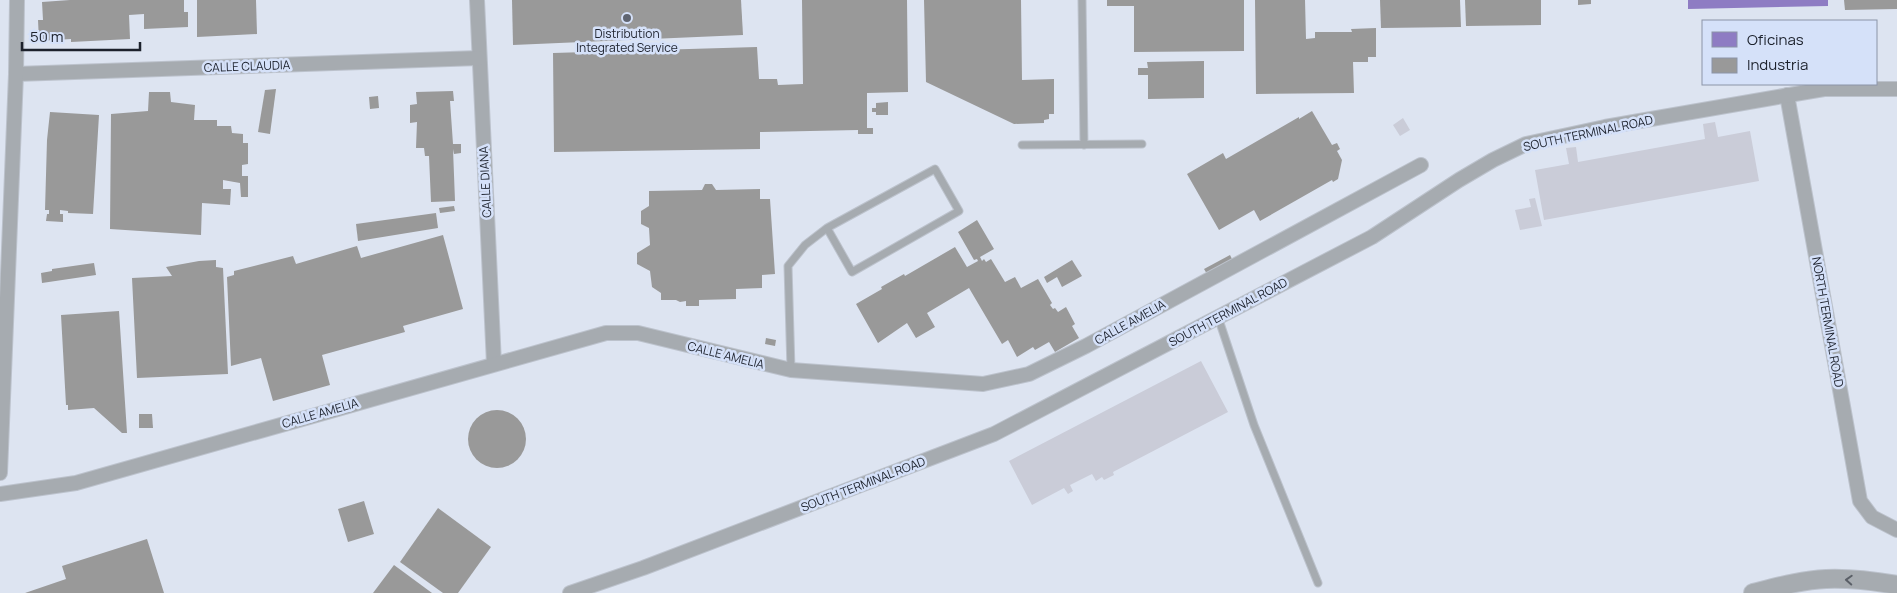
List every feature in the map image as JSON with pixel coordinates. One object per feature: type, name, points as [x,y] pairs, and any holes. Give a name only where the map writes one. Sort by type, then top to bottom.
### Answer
[{"type":"street","points":[[0,473],[16,74],[17,0]]},
{"type":"street","name":"CALLE DIANA","points":[[476,0],[494,364]]},
{"type":"street","name":"CALLE CLAUDIA","points":[[16,74],[479,58]]},
{"type":"street","name":"SOUTH TERMINAL ROAD","points":[[570,593],[643,568],[994,434],[1372,237],[1467,175],[1526,144],[1606,127],[1824,89],[1897,89]]},
{"type":"street","name":"NORTH TERMINAL ROAD","points":[[1787,95],[1860,501],[1872,517],[1897,530]]},
{"type":"street","name":"CALLE AMELIA","points":[[0,494],[76,482],[606,333],[638,333],[791,370],[983,384],[1029,374],[1086,346],[1421,165]]},
{"type":"street","points":[[1753,593],[1790,584],[1826,579],[1897,584]]},
{"type":"lane","points":[[1082,0],[1084,145]]},
{"type":"lane","points":[[1022,145],[1142,144]]},
{"type":"lane","points":[[791,370],[788,266],[805,244],[827,228],[935,169],[959,211],[852,272],[827,228]]},
{"type":"lane","points":[[1218,317],[1254,425],[1318,583]]},
{"type":"building: Oficinas","points":[[1688,0],[1828,0],[1828,6],[1688,9]]},
{"type":"building: Industria","points":[[70,0],[184,0],[184,12],[188,12],[188,27],[144,29],[144,14],[129,15],[130,39],[71,42],[71,39],[39,41],[38,20],[43,20],[42,2]]},
{"type":"building: Industria","points":[[197,0],[256,0],[257,34],[197,37]]},
{"type":"building: Industria","name":"Distribution Integrated Service","points":[[512,0],[741,0],[743,35],[513,45]]},
{"type":"building: Industria","points":[[802,0],[907,0],[908,92],[867,93],[867,128],[873,128],[873,134],[858,134],[858,130],[760,132],[760,149],[554,152],[553,53],[757,47],[759,79],[777,79],[778,85],[803,84]]},
{"type":"building: Industria","points":[[924,0],[1021,0],[1022,80],[1054,79],[1054,114],[1049,114],[1049,119],[1044,120],[1044,123],[1014,124],[926,82]]},
{"type":"building: Industria","points":[[1107,0],[1244,0],[1244,51],[1134,52],[1134,6],[1107,6]]},
{"type":"building: Industria","points":[[1255,0],[1305,0],[1306,39],[1315,38],[1315,32],[1352,32],[1351,29],[1376,28],[1376,57],[1368,57],[1368,62],[1353,62],[1354,93],[1256,94]]},
{"type":"building: Industria","points":[[1380,0],[1460,0],[1461,27],[1381,28]]},
{"type":"building: Industria","points":[[1465,0],[1541,0],[1541,25],[1466,26]]},
{"type":"building: Industria","points":[[1578,0],[1591,0],[1591,4],[1578,5]]},
{"type":"building: Industria","points":[[1844,0],[1897,0],[1897,9],[1845,10]]},
{"type":"building: Industria","points":[[1204,61],[1204,98],[1148,99],[1148,75],[1138,75],[1138,68],[1148,68],[1147,62]]},
{"type":"building: Industria","points":[[276,89],[270,134],[258,132],[265,90]]},
{"type":"building: Industria","points":[[453,91],[454,101],[450,101],[453,144],[461,144],[461,153],[454,154],[453,149],[455,201],[431,202],[429,156],[425,156],[424,148],[416,148],[417,122],[410,123],[410,105],[417,104],[416,92]]},
{"type":"building: Industria","points":[[149,92],[170,92],[171,102],[195,105],[194,120],[217,120],[217,126],[231,126],[232,133],[243,134],[243,143],[248,143],[248,164],[242,165],[242,176],[248,176],[248,197],[241,197],[240,183],[223,180],[223,189],[231,189],[230,205],[202,203],[201,235],[110,229],[111,114],[148,111]]},
{"type":"building: Industria","points":[[378,96],[379,108],[370,109],[369,97]]},
{"type":"building: Industria","points":[[888,102],[888,115],[876,115],[876,112],[872,112],[872,108],[876,108],[876,103]]},
{"type":"building: Industria","points":[[1312,111],[1332,145],[1337,143],[1340,149],[1337,151],[1342,160],[1338,179],[1333,182],[1332,180],[1260,221],[1254,210],[1219,230],[1187,174],[1223,153],[1226,159]]},
{"type":"building: Industria","points":[[50,112],[99,115],[93,214],[68,213],[68,211],[60,210],[60,214],[63,214],[63,222],[46,221],[47,214],[49,214],[49,210],[45,210],[47,140]]},
{"type":"building: Industria","points":[[705,184],[712,184],[716,190],[760,189],[760,199],[770,199],[775,274],[762,275],[762,288],[736,289],[736,299],[699,300],[699,306],[686,306],[686,301],[661,300],[661,293],[652,287],[650,271],[637,264],[637,253],[650,245],[649,228],[641,224],[641,211],[649,206],[649,191],[702,190]]},
{"type":"building: Industria","points":[[454,206],[455,211],[440,213],[439,208]]},
{"type":"building: Industria","points":[[436,213],[438,228],[358,241],[356,224]]},
{"type":"building: Industria","points":[[977,220],[994,249],[980,257],[982,261],[984,259],[986,262],[991,259],[1005,282],[1015,277],[1021,288],[1038,279],[1052,303],[1050,305],[1053,309],[1055,308],[1058,312],[1066,307],[1075,324],[1072,326],[1079,338],[1055,352],[1049,342],[1035,350],[1033,347],[1017,357],[1008,340],[1002,344],[969,288],[927,313],[935,327],[916,338],[907,323],[878,343],[856,304],[882,289],[881,287],[904,274],[905,276],[955,247],[967,267],[978,261],[977,259],[974,260],[958,232]]},
{"type":"building: Industria","points":[[443,235],[463,309],[403,326],[405,332],[322,355],[330,385],[273,401],[261,358],[231,366],[227,277],[234,275],[234,271],[293,256],[296,264],[357,246],[361,258]]},
{"type":"building: Industria","points":[[1230,255],[1232,259],[1207,274],[1204,269]]},
{"type":"building: Industria","points":[[216,260],[216,267],[223,268],[228,374],[137,378],[132,278],[172,276],[166,267]]},
{"type":"building: Industria","points":[[1072,260],[1082,276],[1062,287],[1057,277],[1047,283],[1044,277]]},
{"type":"building: Industria","points":[[94,263],[96,275],[42,283],[41,273],[52,271],[52,269]]},
{"type":"building: Industria","points":[[119,311],[127,433],[122,433],[94,408],[68,410],[68,405],[66,405],[61,315]]},
{"type":"building: Industria","points":[[766,338],[776,340],[775,346],[765,344]]},
{"type":"building: Industria","points":[[497,410],[513,415],[521,423],[526,439],[521,455],[513,463],[497,468],[481,463],[473,455],[468,439],[473,423],[481,415]]},
{"type":"building: Industria","points":[[139,414],[152,414],[153,428],[139,428]]},
{"type":"building: Industria","points":[[364,501],[374,534],[348,542],[338,509]]},
{"type":"building: Industria","points":[[438,508],[491,547],[458,593],[443,593],[400,562]]},
{"type":"building: Industria","points":[[147,539],[164,593],[25,593],[66,579],[62,566]]},
{"type":"building: Industria","points":[[394,565],[432,593],[373,593]]},
{"type":"building: Otros","points":[[1403,118],[1410,130],[1400,136],[1393,125]]},
{"type":"building: Otros","points":[[1715,122],[1718,137],[1750,131],[1759,181],[1544,220],[1535,170],[1569,164],[1566,148],[1576,147],[1578,162],[1705,139],[1703,124]]},
{"type":"building: Otros","points":[[1535,198],[1542,226],[1520,230],[1515,210],[1531,207],[1529,199]]},
{"type":"building: Otros","points":[[1201,361],[1228,412],[1113,472],[1114,475],[1104,480],[1102,477],[1096,481],[1092,474],[1070,485],[1073,491],[1068,494],[1064,488],[1032,505],[1009,461]]},
{"type":"place","name":"Distribution Integrated Service","points":[[627,18]]}]
